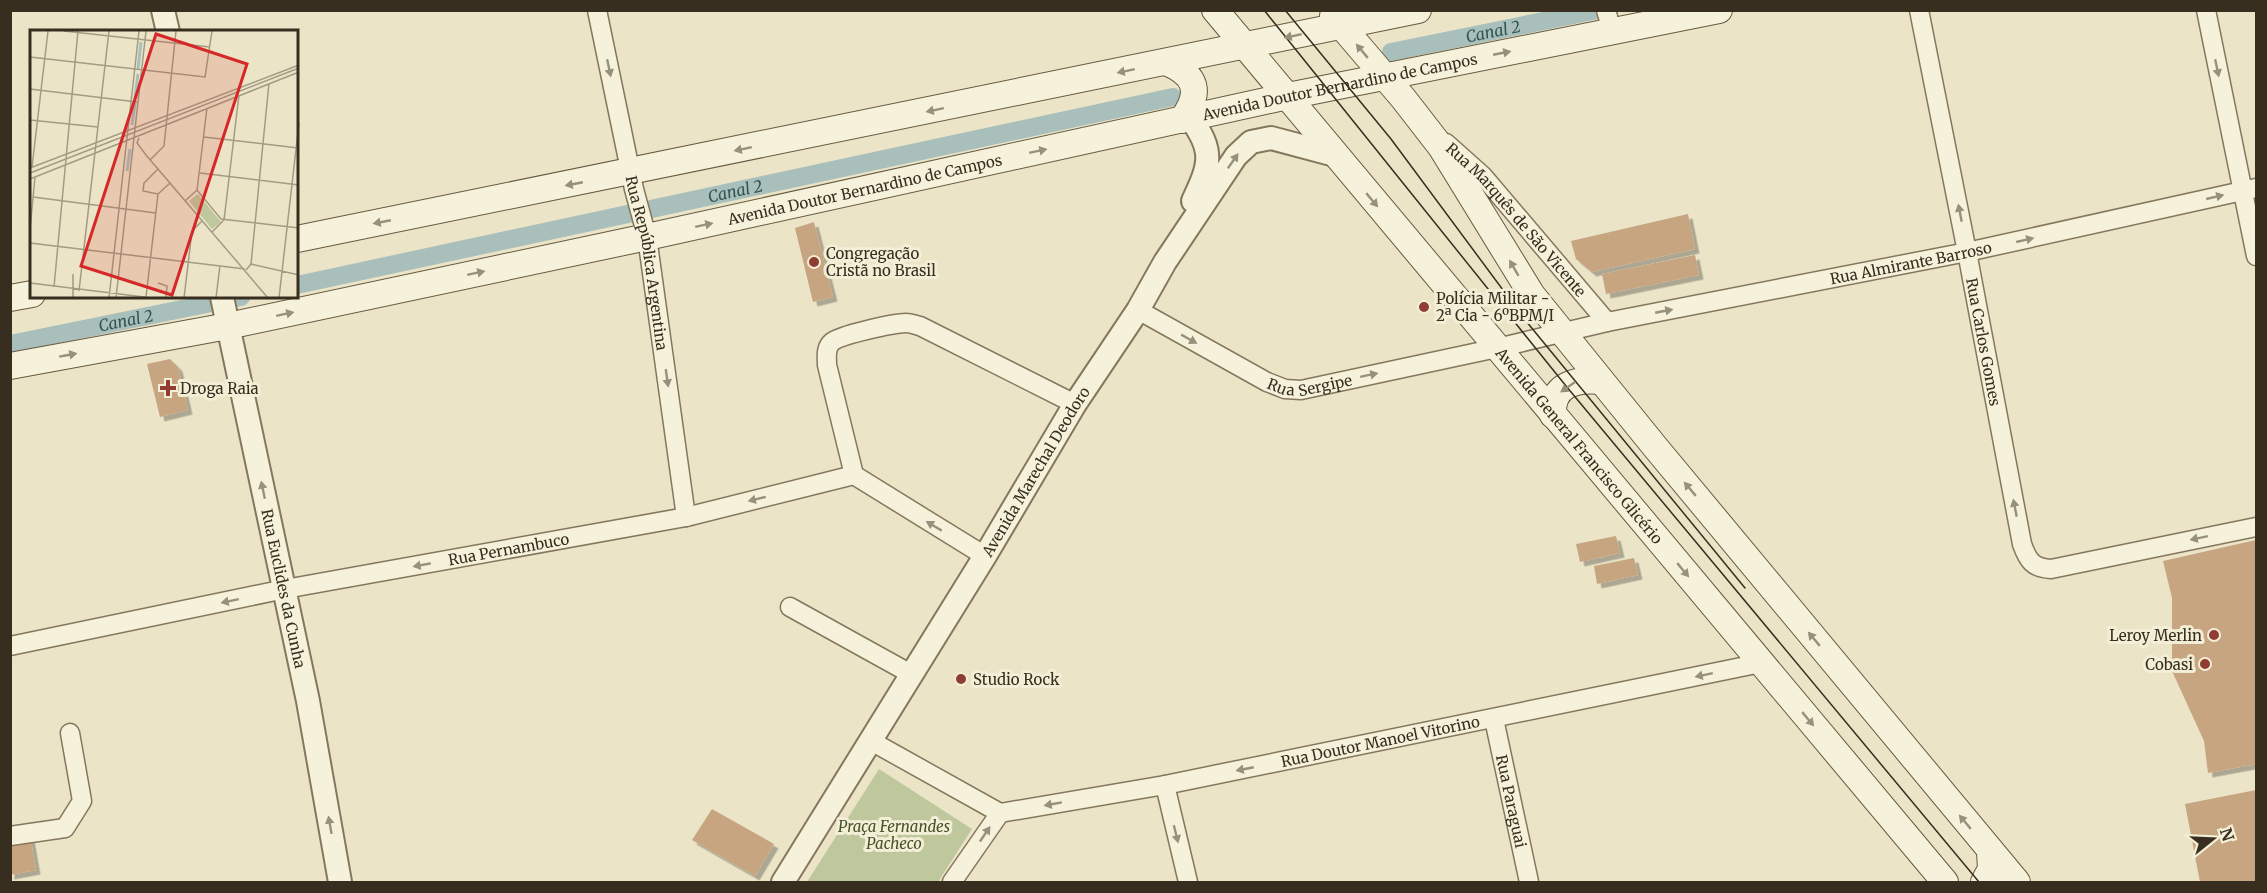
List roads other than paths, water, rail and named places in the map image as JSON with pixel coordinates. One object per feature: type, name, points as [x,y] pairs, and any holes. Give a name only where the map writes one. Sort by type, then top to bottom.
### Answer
[{"type":"main road","name":"Avenida General Francisco Glicério","points":[[1215,10],[1945,882]]},
{"type":"main road","points":[[298,239],[633,181],[1245,46],[1335,18],[1418,10]]},
{"type":"main road","name":"Avenida Doutor Bernardino de Campos","points":[[298,296],[645,229],[1186,119],[1383,76],[1609,21],[1719,10]]},
{"type":"main road","name":"Rua Marquês de São Vicente","points":[[1335,18],[1424,124]]},
{"type":"main road","points":[[1166,62],[1186,72],[1192,80],[1194,88],[1192,105],[1186,119]]},
{"type":"main road","points":[[1424,124],[1455,168],[1521,281],[1601,381],[2017,882]]},
{"type":"main road","points":[[10,298],[30,294]]},
{"type":"main road","name":"Avenida Doutor Bernardino de Campos","points":[[10,366],[225,310],[287,298]]},
{"type":"main road","points":[[1553,415],[1556,397],[1566,386],[1582,379],[1601,381]]},
{"type":"main road","points":[[1984,882],[1991,869],[1990,852]]},
{"type":"street","points":[[163,10],[168,30]]},
{"type":"street","name":"Rua República Argentina","points":[[597,10],[645,229],[686,517]]},
{"type":"street","name":"Rua Carlos Gomes","points":[[1919,10],[2022,544],[2031,564],[2050,569],[2256,527]]},
{"type":"street","points":[[2206,10],[2250,189],[2256,256]]},
{"type":"street","points":[[1165,262],[1204,178],[1208,161],[1205,142],[1186,119]]},
{"type":"street","name":"Rua Marquês de São Vicente","points":[[1424,124],[1483,176],[1607,322]]},
{"type":"street","name":"Avenida Marechal Deodoro","points":[[783,882],[985,556],[1074,404],[1138,310],[1165,262],[1236,156],[1245,145],[1258,139],[1271,138],[1335,155]]},
{"type":"street","name":"Rua Almirante Barroso","points":[[1562,333],[1607,322],[1967,252],[2250,189]]},
{"type":"street","name":"Rua Euclides da Cunha","points":[[225,310],[308,701],[340,882]]},
{"type":"street","name":"Rua Sergipe","points":[[1138,310],[1267,382],[1292,390],[1301,390],[1562,333]]},
{"type":"street","points":[[985,556],[854,475],[827,365],[827,350],[832,342],[843,337],[908,323],[920,326],[1074,404]]},
{"type":"street","name":"Rua Pernambuco","points":[[10,646],[285,590],[686,517],[854,475]]},
{"type":"street","points":[[790,607],[912,674]]},
{"type":"street","name":"Rua Doutor Manoel Vitorino","points":[[1000,813],[1165,785],[1761,663]]},
{"type":"street","name":"Rua Paraguai","points":[[1494,718],[1529,882]]},
{"type":"street","points":[[10,836],[65,828],[82,801],[70,733]]},
{"type":"street","points":[[871,741],[1000,813],[952,882]]},
{"type":"street","points":[[1165,785],[1188,882]]},
{"type":"waterway","name":"Canal 2","points":[[1391,52],[1593,11]]},
{"type":"waterway","name":"Canal 2","points":[[298,285],[1173,97]]},
{"type":"waterway","name":"Canal 2","points":[[10,344],[236,298]]},
{"type":"tram line","points":[[1264,10],[1566,386],[1979,882]]},
{"type":"tram line","points":[[1285,10],[1391,139],[1526,321],[1745,588]]},
{"type":"place","name":"Congregação Cristã no Brasil","points":[[814,262]]},
{"type":"place","name":"Polícia Militar - 2ª Cia - 6ºBPM/I","points":[[1424,307]]},
{"type":"place","name":"Droga Raia","points":[[168,388]]},
{"type":"place","name":"Leroy Merlin","points":[[2214,635]]},
{"type":"place","name":"Cobasi","points":[[2205,664]]},
{"type":"place","name":"Studio Rock","points":[[961,679]]},
{"type":"park label","name":"Praça Fernandes Pacheco","points":[[894,834]]}]
